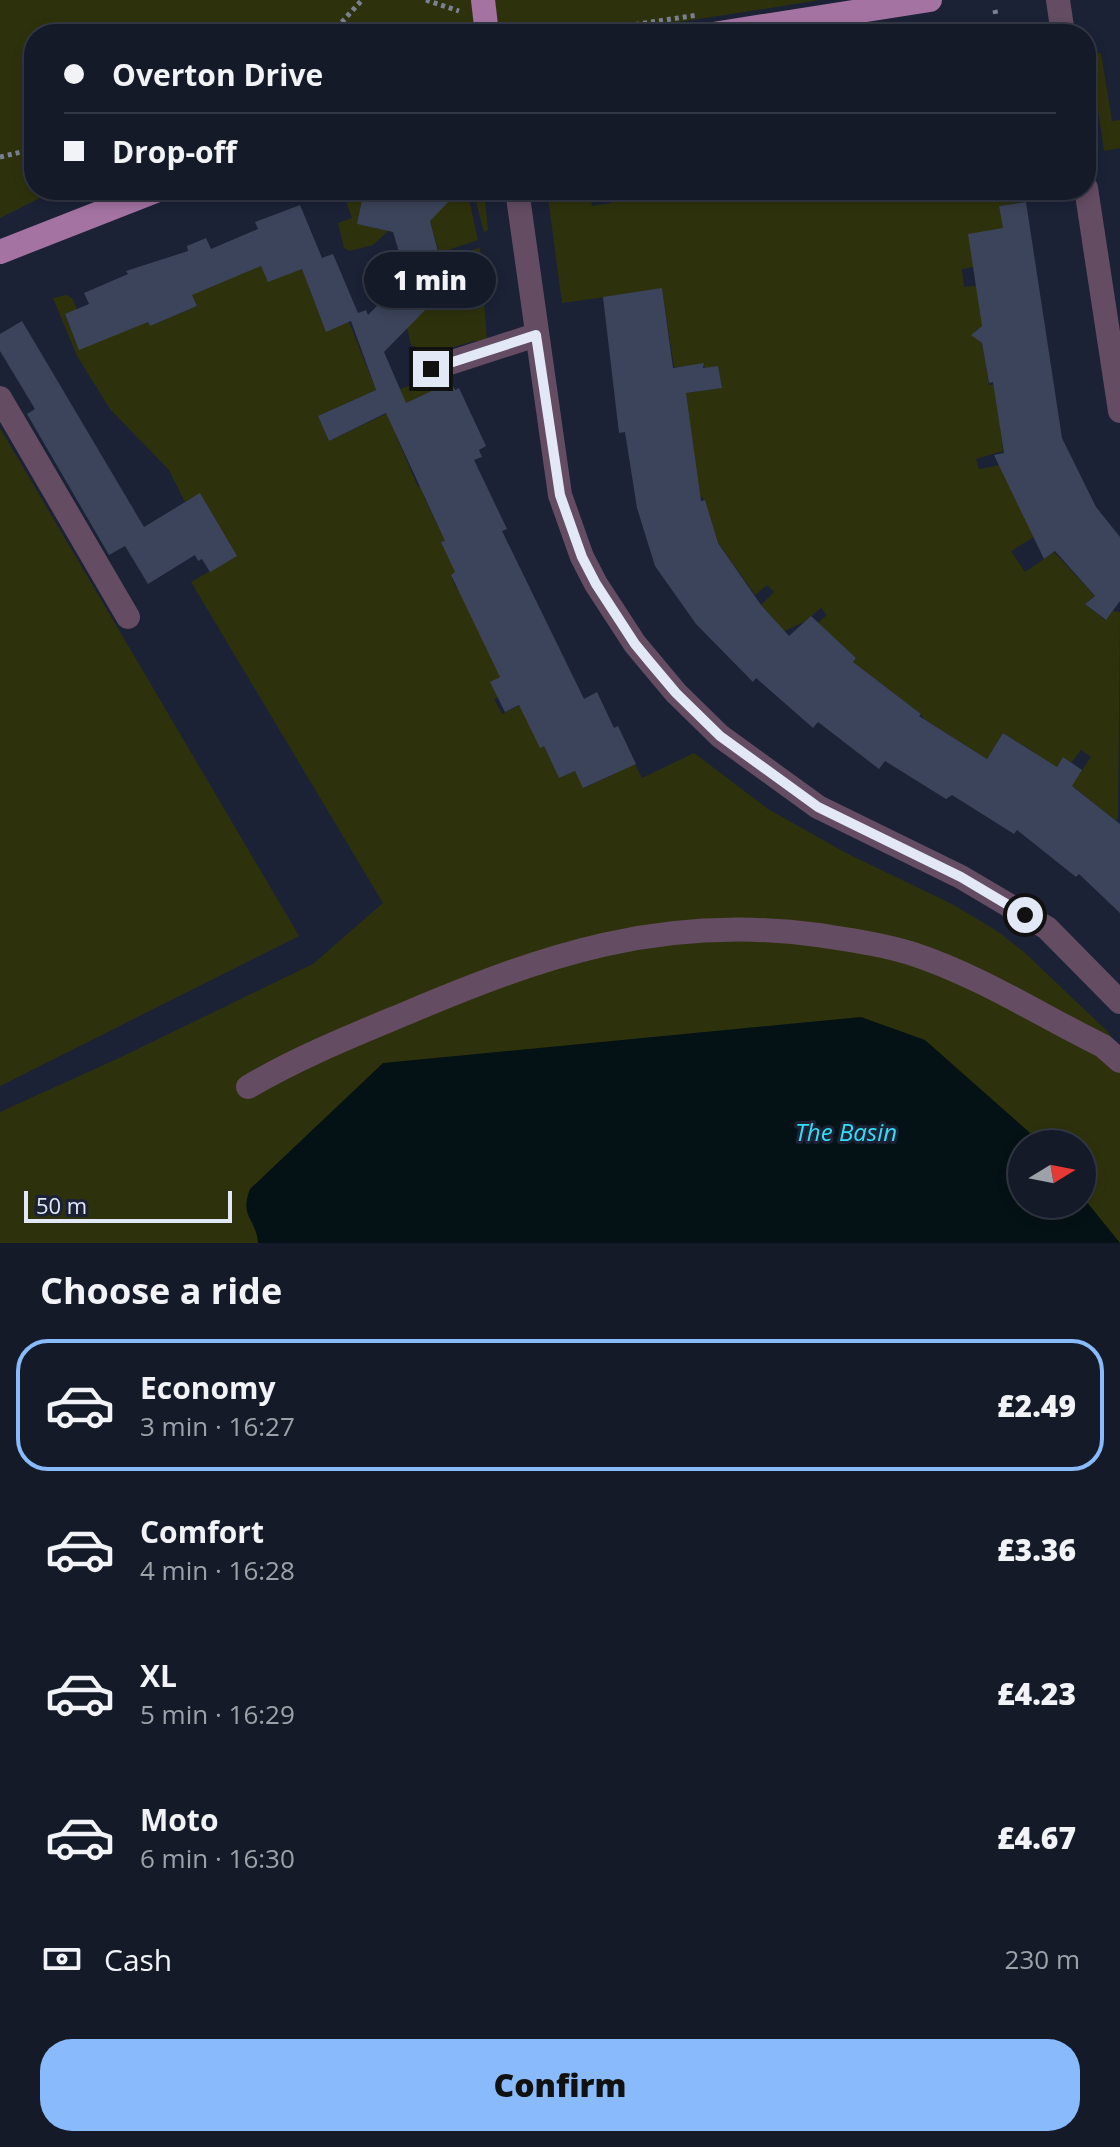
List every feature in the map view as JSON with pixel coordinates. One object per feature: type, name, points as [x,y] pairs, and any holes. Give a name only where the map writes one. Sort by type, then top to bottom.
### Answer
[{"type":"main road","points":[[483,0],[486,24]]},
{"type":"main road","points":[[710,24],[850,6],[930,0]]},
{"type":"main road","points":[[0,252],[133,200]]},
{"type":"street","points":[[1058,0],[1062,24]]},
{"type":"street","points":[[518,200],[560,495],[582,557],[635,644],[676,693],[720,736],[818,807],[961,877],[1047,928],[1120,1002]]},
{"type":"street","points":[[1088,200],[1120,411]]},
{"type":"street","points":[[431,369],[536,335]]},
{"type":"street","points":[[0,398],[128,617]]},
{"type":"street","points":[[248,1087],[291,1062],[469,987],[604,943],[696,929],[778,930],[870,942],[914,955],[970,977],[1103,1046],[1120,1061]]},
{"type":"path","points":[[340,24],[362,0]]},
{"type":"path","points":[[0,157],[24,151]]},
{"type":"green space","points":[[0,0],[820,0],[668,24],[24,24],[24,200],[36,200],[0,218]]},
{"type":"green space","points":[[1096,53],[1101,53],[1112,121],[1120,120],[1120,148],[1104,151],[1096,96]]},
{"type":"green space","points":[[346,200],[362,200],[357,224],[388,231],[373,245],[350,251],[344,248],[338,223],[352,218]]},
{"type":"green space","points":[[446,200],[469,200],[478,240],[439,253],[430,221]]},
{"type":"green space","points":[[476,200],[485,200],[488,230],[484,232]]},
{"type":"green space","points":[[548,200],[591,200],[592,206],[611,203],[611,200],[1033,200],[999,206],[1003,225],[1026,222],[973,267],[962,269],[964,287],[980,285],[982,326],[975,331],[982,343],[989,385],[996,385],[1003,451],[976,459],[979,469],[1022,461],[1051,526],[1011,551],[1025,572],[1054,552],[1094,596],[1085,604],[1105,620],[1113,611],[1120,612],[1118,819],[1115,820],[1074,787],[1069,789],[1091,757],[1081,750],[1071,763],[1063,757],[1050,777],[1031,750],[1003,733],[987,759],[924,719],[853,662],[856,658],[830,634],[814,626],[827,615],[821,608],[804,622],[780,633],[767,628],[775,620],[761,605],[774,592],[767,585],[755,595],[715,538],[705,500],[700,496],[681,394],[721,388],[718,366],[674,367],[662,289],[562,303]]},
{"type":"green space","points":[[480,247],[487,341],[473,341],[433,354],[411,345],[407,328],[433,302],[478,273],[449,265],[450,260]]},
{"type":"green space","points":[[253,265],[302,269],[326,331],[349,322],[376,390],[318,416],[329,441],[386,414],[400,389],[445,374],[449,383],[397,408],[395,433],[418,487],[447,474],[424,497],[445,541],[442,542],[482,560],[451,575],[456,588],[461,586],[503,675],[491,682],[498,697],[494,699],[502,714],[541,695],[544,746],[559,778],[575,771],[584,788],[635,764],[642,778],[694,753],[768,809],[846,853],[952,904],[997,931],[1024,952],[1107,1031],[1120,1048],[1120,1243],[0,1243],[0,1112],[313,964],[383,903],[191,582],[236,556],[200,494],[185,502],[169,470],[110,409],[77,356],[53,298],[66,295],[72,298],[77,309],[65,315],[79,349],[138,299],[150,326],[197,306],[190,290],[209,288]]},
{"type":"green space","points":[[384,272],[402,280],[380,302],[361,277]]},
{"type":"green space","points":[[0,428],[299,936],[0,1086]]},
{"type":"water","name":"The Basin","points":[[861,1017],[925,1040],[1027,1130],[1008,1130],[1008,1218],[1096,1218],[1096,1213],[1120,1243],[258,1243],[246,1206],[250,1189],[383,1063]]},
{"type":"building","points":[[362,200],[450,200],[430,221],[441,263],[479,272],[470,310],[433,302],[384,352],[406,403],[451,382],[455,390],[459,388],[486,446],[479,450],[482,457],[474,460],[507,529],[502,531],[584,699],[597,692],[636,764],[583,788],[575,771],[559,778],[519,705],[505,712],[490,682],[500,677],[451,575],[455,572],[441,542],[445,541],[386,413],[329,441],[318,416],[376,390],[351,321],[326,332],[302,269],[268,282],[261,266],[192,295],[197,306],[79,350],[65,314],[89,304],[84,293],[128,274],[126,271],[188,251],[187,246],[206,238],[211,249],[258,229],[255,222],[300,205],[322,258],[333,254],[358,313],[366,310],[368,315],[406,276],[393,232],[357,224]]},
{"type":"building","points":[[1026,202],[1062,438],[1096,507],[1120,537],[1120,601],[1106,620],[1085,604],[1095,596],[1055,551],[1044,559],[994,455],[1004,453],[993,382],[989,383],[982,343],[971,335],[982,326],[968,234],[1003,228],[999,206]]},
{"type":"building","points":[[662,288],[673,368],[704,363],[703,368],[718,366],[722,388],[686,393],[701,501],[705,500],[718,543],[761,605],[789,636],[811,616],[856,658],[853,662],[921,714],[919,716],[987,759],[1003,733],[1057,767],[1063,757],[1082,770],[1072,786],[1120,824],[1120,913],[1079,874],[1076,877],[1017,830],[1014,834],[952,795],[946,799],[885,761],[879,769],[818,722],[813,728],[756,678],[753,682],[696,624],[655,566],[637,508],[625,432],[619,433],[603,297]]},
{"type":"building","points":[[22,321],[144,527],[200,493],[237,556],[210,572],[202,559],[198,561],[195,555],[148,584],[125,546],[109,555],[27,414],[35,409],[0,351],[0,334]]},
{"type":"route","points":[[431,369],[536,335],[560,495],[582,557],[596,584],[649,661],[720,736],[818,807],[961,877],[1025,915]]}]
